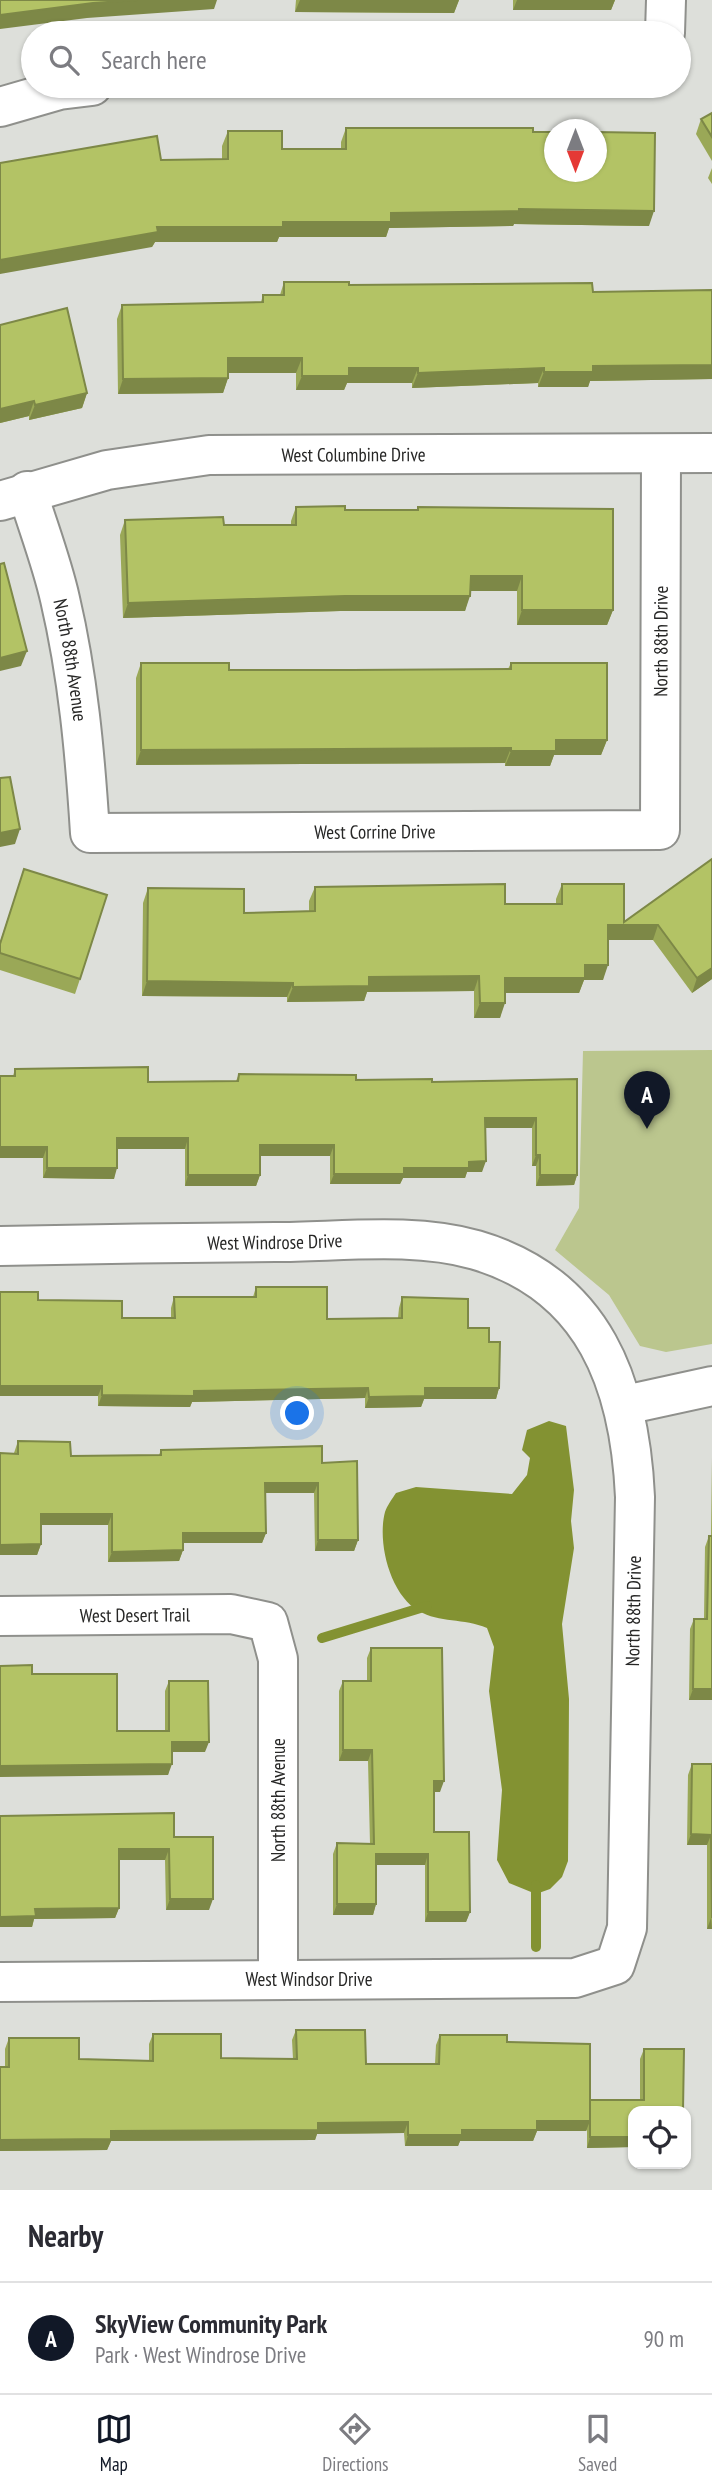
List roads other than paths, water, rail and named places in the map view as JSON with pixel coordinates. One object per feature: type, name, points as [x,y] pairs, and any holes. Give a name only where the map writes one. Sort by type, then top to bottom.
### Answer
[{"type":"street","points":[[665,21],[666,0]]},
{"type":"street","points":[[0,107],[31,98]]},
{"type":"street","name":"West Columbine Drive","points":[[13,496],[107,470],[209,455],[712,453]]},
{"type":"street","name":"North 88th Drive","points":[[660,830],[661,454]]},
{"type":"street","name":"North 88th Avenue","points":[[13,496],[60,596],[74,665],[84,737],[90,833]]},
{"type":"street","name":"West Corrine Drive","points":[[90,833],[660,830]]},
{"type":"street","name":"West Windrose Drive","points":[[0,1246],[394,1241],[436,1243],[475,1250],[512,1265],[542,1283]]},
{"type":"street","name":"North 88th Drive","points":[[542,1283],[572,1309],[611,1366],[625,1405],[633,1456],[635,1497],[627,1928],[615,1965]]},
{"type":"street","points":[[625,1405],[712,1386]]},
{"type":"street","name":"West Desert Trail","points":[[0,1616],[231,1614],[268,1622]]},
{"type":"street","name":"North 88th Avenue","points":[[268,1622],[278,1659],[278,1979]]},
{"type":"street","name":"West Windsor Drive","points":[[0,1982],[575,1978],[615,1965]]},
{"type":"waterway","points":[[322,1638],[427,1606]]},
{"type":"waterway","points":[[536,1885],[536,1947]]},
{"type":"place","name":"SkyView Community Park","points":[[647,1129]]}]
